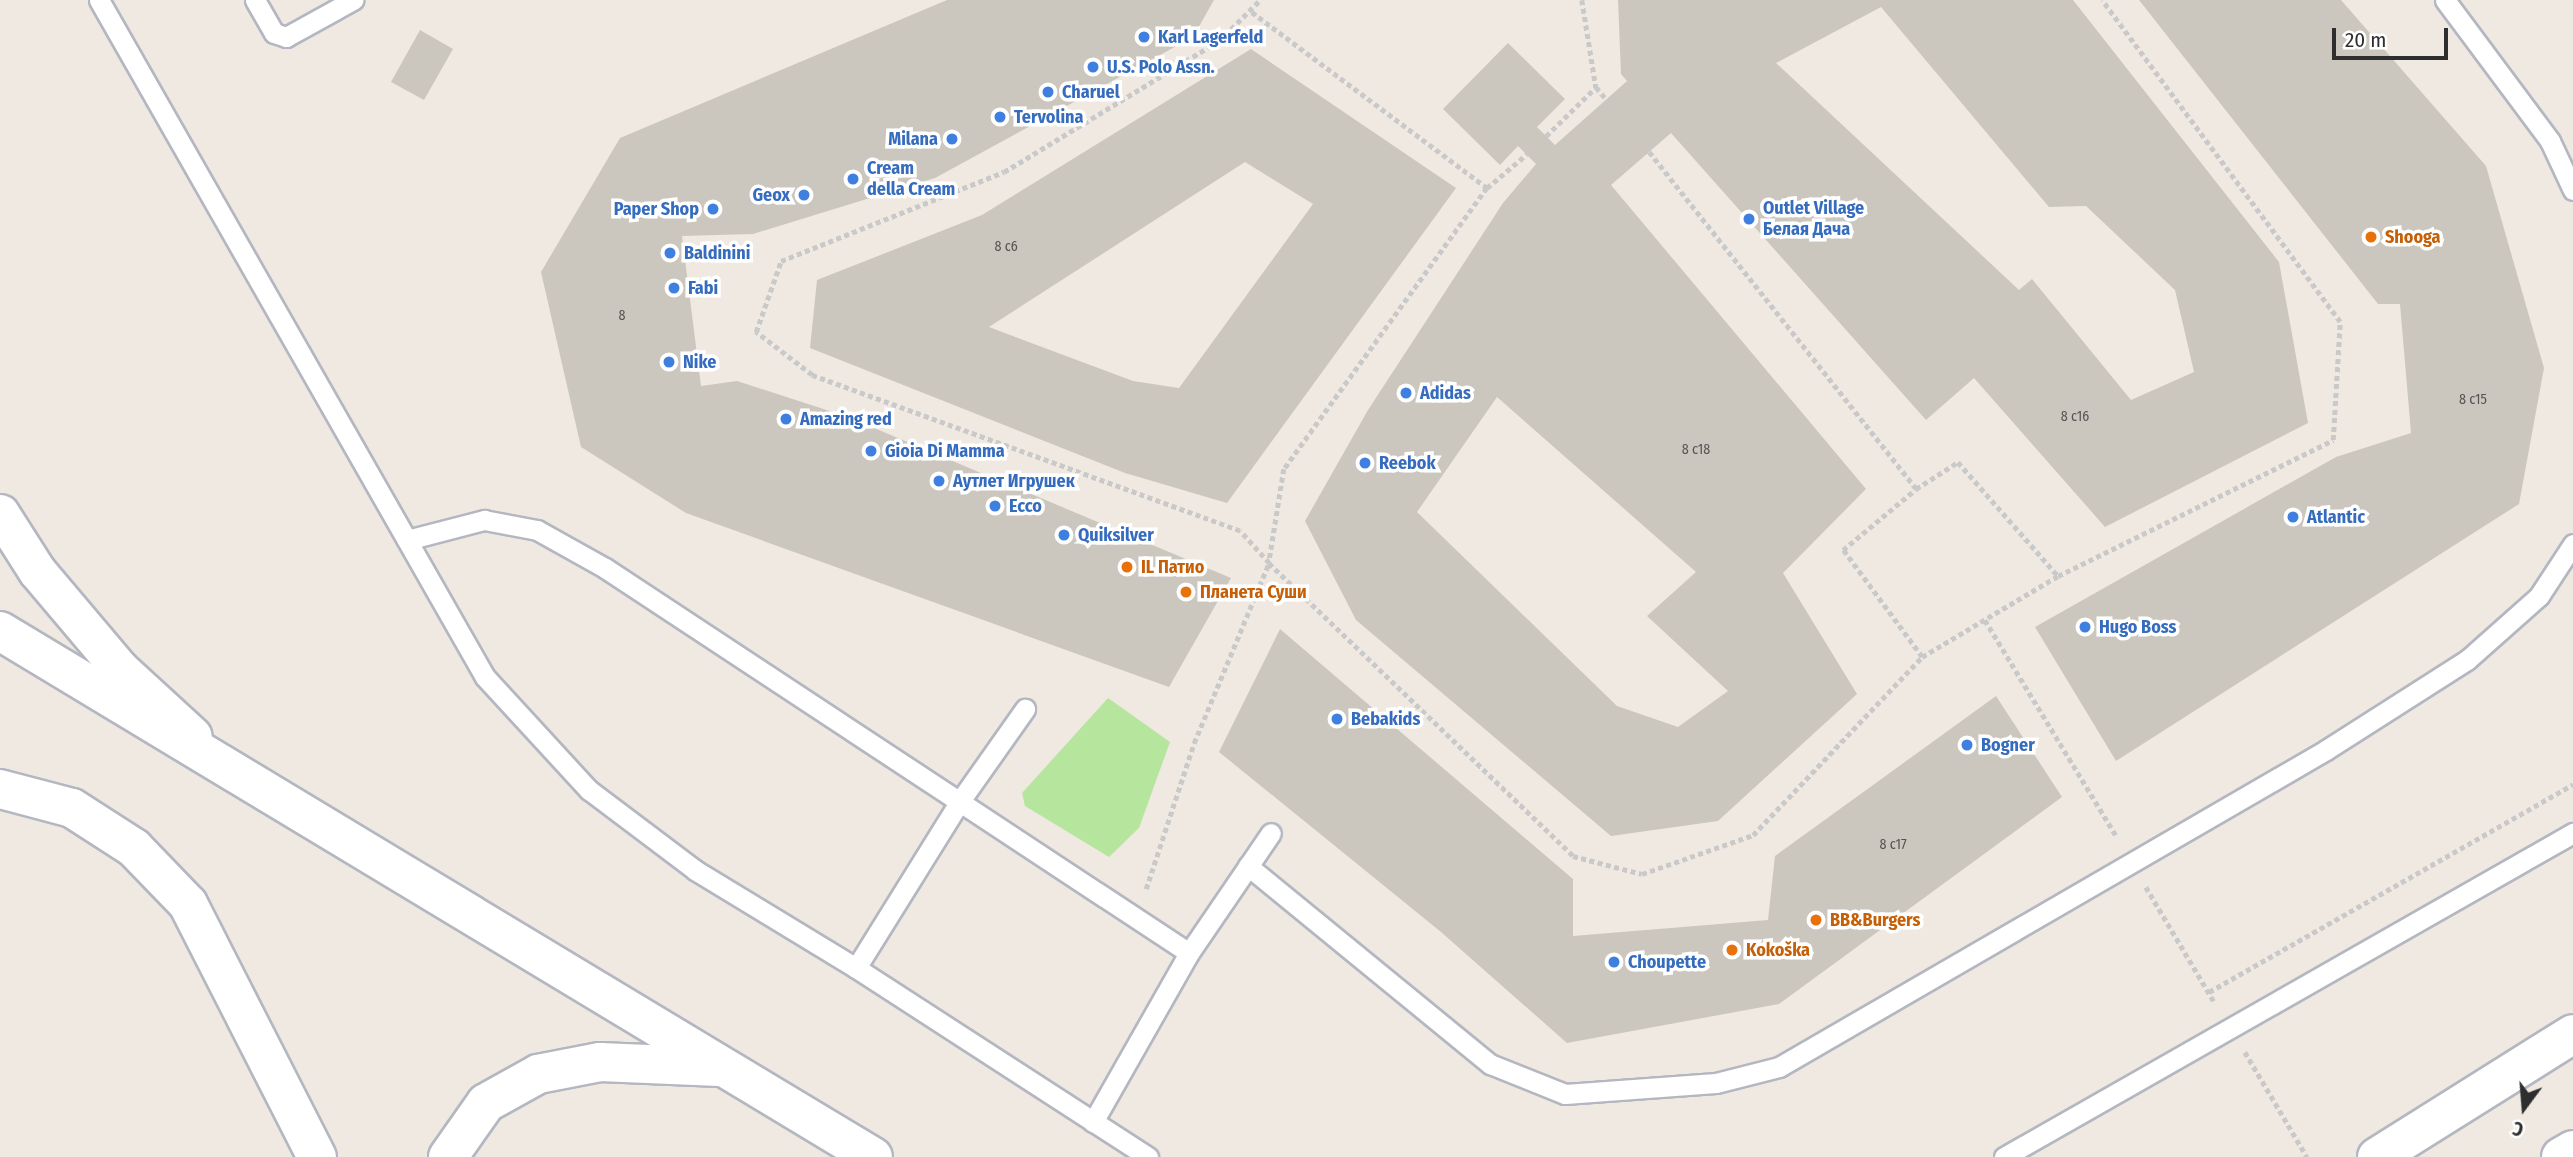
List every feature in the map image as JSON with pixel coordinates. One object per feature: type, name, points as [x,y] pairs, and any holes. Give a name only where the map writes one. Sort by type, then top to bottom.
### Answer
[{"type":"main road","points":[[0,631],[220,761],[873,1157]]},
{"type":"main road","points":[[0,789],[72,808],[134,848],[188,904],[317,1157]]},
{"type":"main road","points":[[2377,1157],[2573,1034]]},
{"type":"main road","points":[[448,1157],[486,1103],[538,1074],[600,1062],[721,1067]]},
{"type":"main road","points":[[2561,1157],[2573,1150]]},
{"type":"street","points":[[0,513],[37,571],[119,668],[220,761]]},
{"type":"lane","points":[[99,0],[485,677],[589,790],[695,870],[856,968],[1148,1157]]},
{"type":"lane","points":[[255,0],[274,33],[286,37],[353,0]]},
{"type":"lane","points":[[2445,0],[2550,141],[2573,190]]},
{"type":"lane","points":[[407,540],[484,520],[537,530],[605,568],[1189,953]]},
{"type":"lane","points":[[1248,866],[1490,1064],[1564,1094],[1716,1083],[1779,1067],[2291,772],[2467,660],[2539,596],[2573,544]]},
{"type":"lane","points":[[856,968],[960,801],[1025,709]]},
{"type":"lane","points":[[1093,1122],[1189,953],[1270,833]]},
{"type":"lane","points":[[2004,1157],[2573,833]]},
{"type":"path","points":[[1260,0],[1252,12],[1219,41],[1004,172],[781,261],[756,332],[811,376],[1240,531],[1269,563],[1573,856],[1642,874],[1753,835],[1922,657],[2057,576],[2333,440],[2340,322],[2102,0]]},
{"type":"path","points":[[1582,0],[1597,87],[1606,99]]},
{"type":"path","points":[[1252,12],[1487,188]]},
{"type":"path","points":[[1546,136],[1597,87]]},
{"type":"path","points":[[1647,150],[1916,489]]},
{"type":"path","points":[[1146,890],[1194,743],[1269,563],[1284,469],[1487,188],[1527,155]]},
{"type":"path","points":[[1922,657],[1843,550],[1916,489],[1958,462],[2057,576]]},
{"type":"path","points":[[1985,620],[2307,1157]]},
{"type":"path","points":[[2209,992],[2573,784]]},
{"type":"green space","points":[[1108,698],[1170,742],[1139,828],[1109,857],[1025,806],[1022,793]]},
{"type":"building","points":[[947,0],[1214,0],[1193,37],[935,178],[753,234],[682,236],[701,386],[737,381],[848,417],[1231,578],[1169,687],[686,513],[581,447],[541,272],[620,138]]},
{"type":"building","points":[[1618,0],[2073,0],[2279,262],[2308,423],[2105,527],[1974,378],[1926,420],[1671,133],[1611,185],[1866,489],[1783,573],[1857,694],[1718,821],[1611,836],[1356,620],[1305,521],[1368,410],[1503,203],[1536,164],[1518,146],[1500,165],[1443,109],[1508,43],[1565,99],[1537,127],[1555,145],[1627,81],[1621,74]],"holes":[[[1881,7],[2049,207],[2086,206],[2175,290],[2194,372],[2131,400],[2032,279],[2019,290],[1776,63]],[[1497,397],[1696,572],[1647,616],[1728,691],[1678,727],[1617,706],[1417,512]]]},
{"type":"building","points":[[2139,0],[2341,0],[2486,166],[2544,368],[2519,504],[2116,761],[2035,627],[2336,457],[2411,433],[2400,304],[2378,304]]},
{"type":"building","points":[[420,30],[453,49],[424,100],[391,82]]},
{"type":"building","points":[[1251,49],[1456,188],[1227,503],[1125,473],[810,348],[817,280],[982,215]],"holes":[[[1245,162],[1313,204],[1179,388],[1133,381],[989,327]]]},
{"type":"building","points":[[1280,629],[1573,879],[1573,936],[1768,920],[1775,856],[1996,696],[2062,797],[1779,1004],[1567,1043],[1441,932],[1219,752]]},
{"type":"place","name":"Karl Lagerfeld","points":[[1144,37]]},
{"type":"place","name":"U.S. Polo Assn.","points":[[1093,67]]},
{"type":"place","name":"Charuel","points":[[1048,92]]},
{"type":"place","name":"Tervolina","points":[[1000,117]]},
{"type":"place","name":"Milana","points":[[952,139]]},
{"type":"place","name":"Cream della Cream","points":[[853,179]]},
{"type":"place","name":"Geox","points":[[804,195]]},
{"type":"place","name":"Paper Shop","points":[[713,209]]},
{"type":"place","name":"Outlet Village Белая Дача","points":[[1749,219]]},
{"type":"place","name":"Shooga","points":[[2371,237]]},
{"type":"place","name":"Baldinini","points":[[670,253]]},
{"type":"place","name":"Fabi","points":[[674,288]]},
{"type":"place","name":"Nike","points":[[669,362]]},
{"type":"place","name":"Adidas","points":[[1406,393]]},
{"type":"place","name":"Amazing red","points":[[786,419]]},
{"type":"place","name":"Gioia Di Mamma","points":[[871,451]]},
{"type":"place","name":"Reebok","points":[[1365,463]]},
{"type":"place","name":"Аутлет Игрушек","points":[[939,481]]},
{"type":"place","name":"Ecco","points":[[995,506]]},
{"type":"place","name":"Atlantic","points":[[2293,517]]},
{"type":"place","name":"Quiksilver","points":[[1064,535]]},
{"type":"place","name":"IL Патио","points":[[1127,567]]},
{"type":"place","name":"Планета Суши","points":[[1186,592]]},
{"type":"place","name":"Hugo Boss","points":[[2085,627]]},
{"type":"place","name":"Bebakids","points":[[1337,719]]},
{"type":"place","name":"Bogner","points":[[1967,745]]},
{"type":"place","name":"BB&Burgers","points":[[1816,920]]},
{"type":"place","name":"Kokoška","points":[[1732,950]]},
{"type":"place","name":"Choupette","points":[[1614,962]]}]
